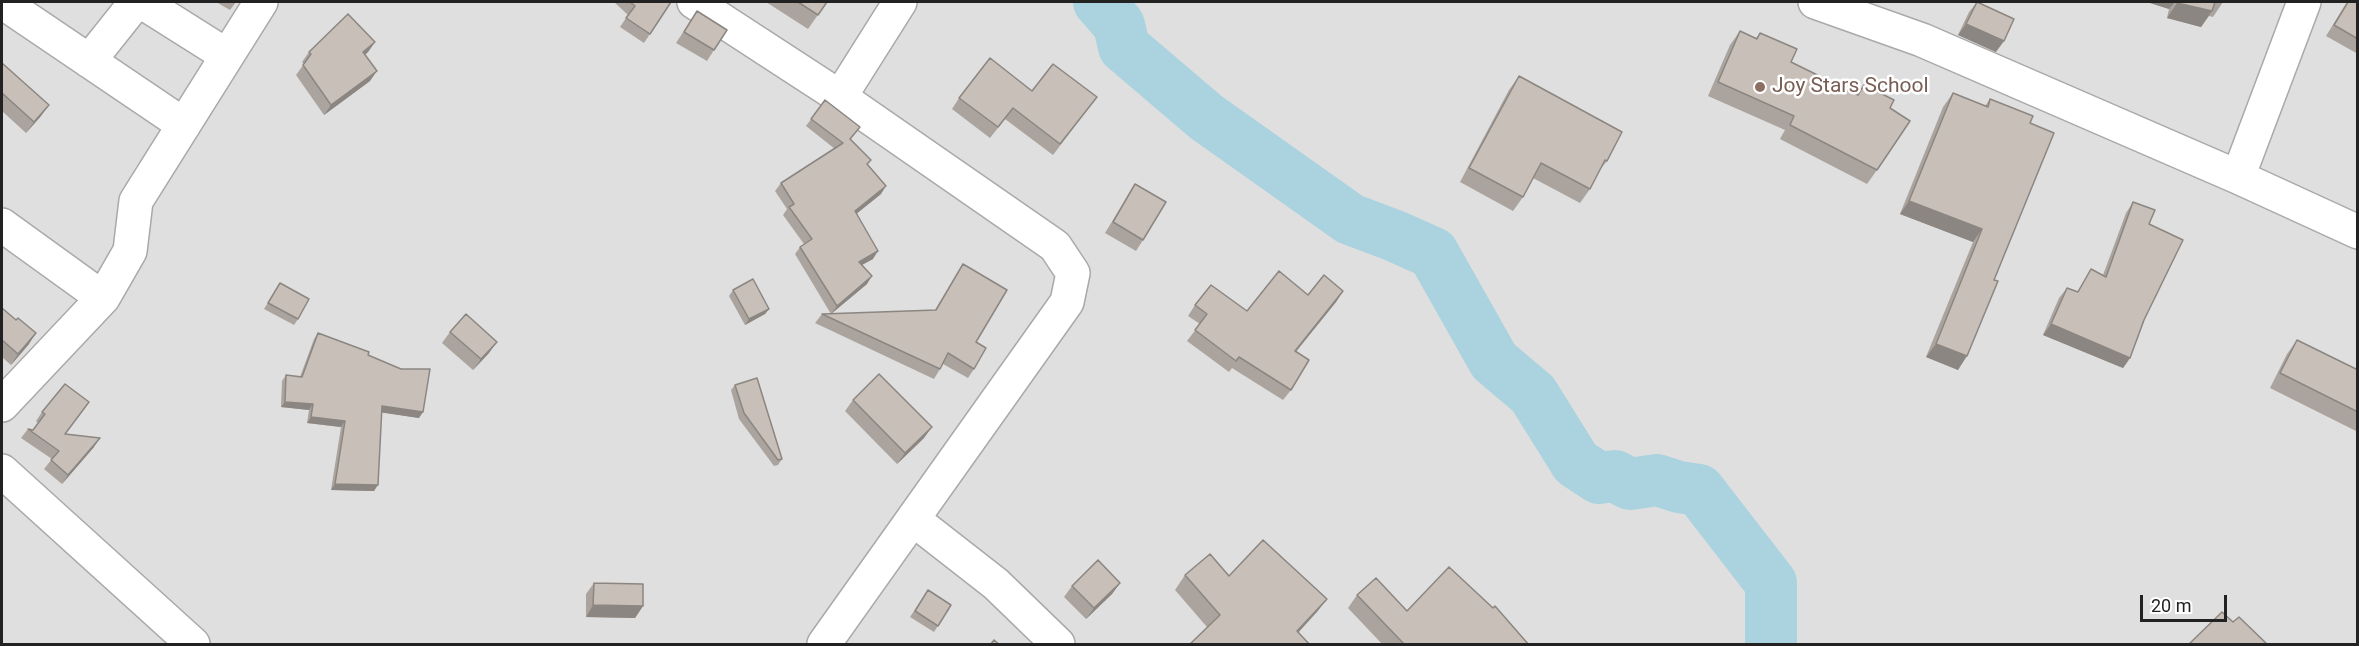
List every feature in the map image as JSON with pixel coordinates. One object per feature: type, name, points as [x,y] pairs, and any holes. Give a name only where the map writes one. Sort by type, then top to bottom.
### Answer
[{"type":"street","points":[[2,2],[184,125]]},
{"type":"street","points":[[89,61],[136,2]]},
{"type":"street","points":[[142,2],[226,56]]},
{"type":"street","points":[[2,405],[103,298],[130,251],[136,201],[261,2]]},
{"type":"street","points":[[694,2],[840,97],[1054,246],[1073,273],[1067,302],[824,645]]},
{"type":"street","points":[[840,97],[900,2]]},
{"type":"street","points":[[1815,2],[1922,40],[2238,177],[2358,232]]},
{"type":"street","points":[[2238,177],[2304,2]]},
{"type":"street","points":[[2,225],[103,298]]},
{"type":"street","points":[[2,471],[193,645]]},
{"type":"street","points":[[914,520],[996,584],[1058,645]]},
{"type":"shaded area","points":[[2,2],[2357,2],[2357,644],[2,644]]},
{"type":"building","points":[[630,2],[671,2],[650,34],[626,18],[635,6]]},
{"type":"building","points":[[798,2],[827,2],[818,15]]},
{"type":"building","points":[[1977,2],[2014,19],[2004,41],[1966,24]]},
{"type":"building","points":[[2178,2],[2215,2],[2212,11]]},
{"type":"building","points":[[2348,2],[2358,2],[2358,39],[2334,25]]},
{"type":"building","points":[[697,11],[727,30],[714,50],[684,32]]},
{"type":"building","points":[[348,14],[375,42],[363,52],[377,71],[331,105],[303,65],[311,54],[309,52]]},
{"type":"building","points":[[1740,31],[1757,39],[1760,33],[1797,49],[1791,62],[1858,95],[1864,85],[1894,100],[1890,108],[1910,121],[1877,170],[1790,125],[1794,116],[1718,82]]},
{"type":"building","points":[[990,58],[1032,91],[1053,64],[1097,97],[1060,144],[1013,108],[998,127],[959,98]]},
{"type":"building","points":[[2,63],[49,105],[34,122],[2,93]]},
{"type":"building","points":[[1519,76],[1622,132],[1590,189],[1541,163],[1523,197],[1469,168]]},
{"type":"building","points":[[1953,93],[1988,107],[1990,99],[2033,116],[2030,123],[2054,133],[1994,280],[1998,281],[1967,356],[1936,344],[1982,229],[1909,201]]},
{"type":"building","points":[[825,100],[860,127],[850,139],[871,160],[867,164],[886,186],[855,211],[878,251],[859,262],[872,276],[837,306],[800,247],[812,239],[789,207],[794,204],[781,183],[843,143],[811,119]]},
{"type":"building","points":[[1135,184],[1166,202],[1143,240],[1113,222]]},
{"type":"building","points":[[2133,202],[2155,210],[2149,224],[2183,240],[2144,320],[2130,358],[2051,324],[2067,288],[2078,292],[2091,269],[2106,277]]},
{"type":"building","points":[[963,264],[1007,290],[976,342],[986,348],[974,369],[948,353],[940,369],[822,314],[936,310]]},
{"type":"building","points":[[1279,271],[1308,295],[1324,275],[1343,291],[1295,351],[1309,360],[1291,390],[1239,357],[1236,361],[1195,330],[1207,314],[1195,305],[1211,285],[1247,311]]},
{"type":"building","points":[[753,279],[769,309],[749,319],[733,290]]},
{"type":"building","points":[[280,283],[309,299],[298,319],[268,303]]},
{"type":"building","points":[[2,308],[36,333],[18,354],[2,340]]},
{"type":"building","points":[[466,314],[497,342],[481,359],[450,332]]},
{"type":"building","points":[[318,333],[369,352],[368,355],[401,369],[430,369],[423,412],[382,406],[378,485],[335,484],[345,421],[311,417],[313,404],[285,402],[286,375],[302,377]]},
{"type":"building","points":[[2297,340],[2358,370],[2358,412],[2280,373]]},
{"type":"building","points":[[879,374],[932,427],[905,453],[853,400]]},
{"type":"building","points":[[757,378],[782,459],[778,460],[744,413],[735,385]]},
{"type":"building","points":[[65,384],[89,402],[65,434],[100,438],[68,475],[51,460],[59,451],[28,429],[33,430],[45,414],[42,412]]},
{"type":"building","points":[[1263,540],[1327,599],[1297,631],[1310,645],[1189,645],[1220,615],[1185,575],[1210,554],[1229,576]]},
{"type":"building","points":[[1098,560],[1120,583],[1094,608],[1072,586]]},
{"type":"building","points":[[1449,567],[1493,608],[1495,606],[1529,645],[1405,645],[1357,595],[1376,578],[1407,611]]},
{"type":"building","points":[[594,583],[643,584],[643,606],[593,605]]},
{"type":"building","points":[[928,590],[951,605],[938,626],[915,611]]},
{"type":"building","points":[[2222,612],[2233,622],[2239,617],[2268,645],[2188,645]]},
{"type":"building","points":[[994,640],[1000,645],[990,645]]},
{"type":"waterway","points":[[1099,2],[1119,25],[1124,47],[1206,117],[1350,219],[1433,253],[1494,361],[1533,394],[1576,463],[1599,478],[1615,476],[1630,484],[1657,480],[1699,490],[1771,583],[1771,644]]},
{"type":"place","name":"Joy Stars School","points":[[1760,87]]}]
